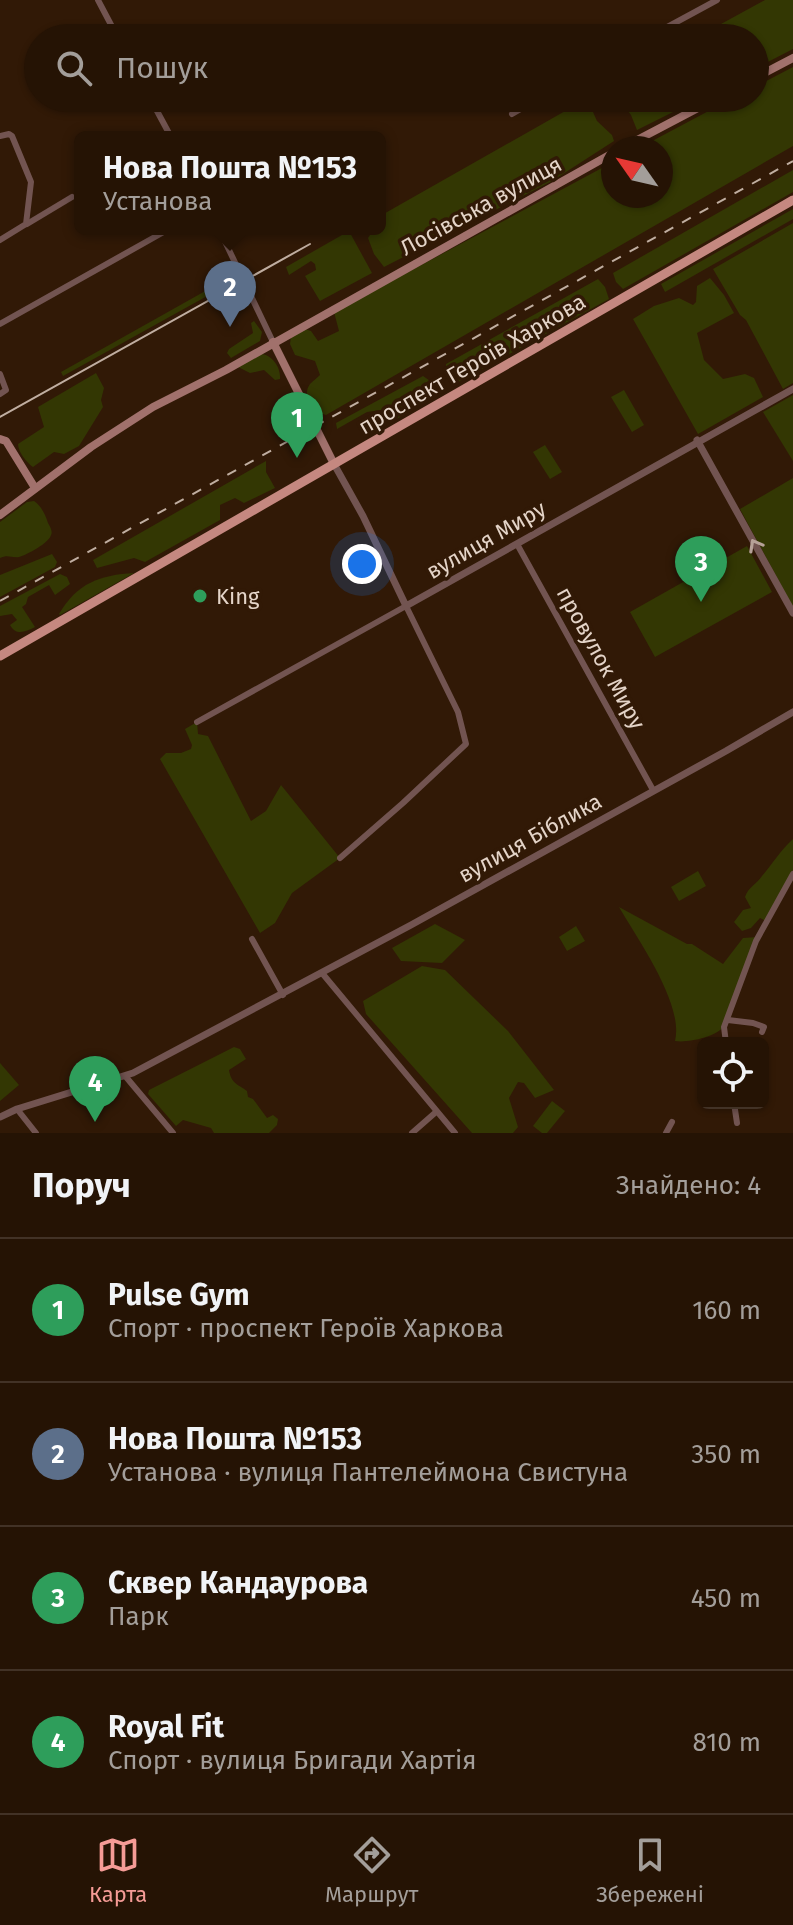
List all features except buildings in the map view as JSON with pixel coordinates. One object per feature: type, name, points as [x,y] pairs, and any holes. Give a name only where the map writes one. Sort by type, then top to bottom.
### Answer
[{"type":"main road","points":[[769,71],[793,58]]},
{"type":"main road","points":[[645,136],[690,112]]},
{"type":"main road","name":"Лосівська вулиця","points":[[0,515],[153,407],[226,370],[601,160]]},
{"type":"main road","name":"проспект Героїв Харкова","points":[[1,655],[793,200]]},
{"type":"main road","points":[[273,342],[334,464]]},
{"type":"main road","points":[[3,440],[35,488]]},
{"type":"street","points":[[98,0],[111,24]]},
{"type":"street","points":[[673,24],[717,0]]},
{"type":"street","points":[[158,112],[168,131]]},
{"type":"street","points":[[512,114],[516,112]]},
{"type":"street","points":[[0,136],[12,136],[30,177],[26,224]]},
{"type":"street","points":[[0,240],[72,197]]},
{"type":"street","points":[[0,324],[158,235]]},
{"type":"street","points":[[222,235],[273,342]]},
{"type":"street","points":[[0,374],[6,390],[0,394]]},
{"type":"street","name":"вулиця Миру","points":[[197,722],[793,389]]},
{"type":"street","points":[[0,431],[3,440]]},
{"type":"street","points":[[697,440],[793,613]]},
{"type":"street","points":[[334,464],[363,516],[458,712],[466,744],[340,858]]},
{"type":"street","name":"провулок Миру","points":[[517,544],[653,790]]},
{"type":"street","name":"вулиця Біблика","points":[[0,1117],[17,1109],[126,1077],[283,995],[793,712]]},
{"type":"street","points":[[725,1037],[724,1027],[759,934],[793,874]]},
{"type":"street","points":[[252,939],[283,995]]},
{"type":"street","points":[[322,973],[455,1133]]},
{"type":"street","points":[[728,1020],[753,1023],[764,1027],[762,1032]]},
{"type":"street","points":[[126,1077],[173,1133]]},
{"type":"street","points":[[17,1109],[36,1133]]},
{"type":"street","points":[[735,1109],[737,1123]]},
{"type":"street","points":[[412,1133],[436,1112]]},
{"type":"street","points":[[666,1133],[672,1122]]},
{"type":"green space","points":[[765,0],[793,0],[793,49],[769,61],[769,24],[721,24]]},
{"type":"green space","points":[[793,67],[793,146],[326,415],[310,403],[308,389],[320,375],[315,361],[295,355],[290,344],[291,337],[305,329],[311,331],[318,341],[339,331],[334,312],[601,168],[601,208],[673,208],[673,136],[662,136],[707,112],[769,112],[769,80]]},
{"type":"green space","points":[[563,112],[593,112],[597,121],[612,135],[601,136],[601,149],[552,181],[384,267],[374,254],[368,238],[370,235],[386,235],[386,213]]},
{"type":"green space","points":[[629,112],[673,112],[637,130]]},
{"type":"green space","points":[[793,170],[793,192],[623,289],[616,282],[613,273]]},
{"type":"green space","points":[[793,209],[793,219],[665,292],[661,284]]},
{"type":"green space","points":[[793,223],[793,383],[783,389],[746,320],[713,269]]},
{"type":"green space","points":[[342,235],[351,235],[372,273],[320,301],[305,276],[316,270],[315,264],[311,261],[289,275],[286,267]]},
{"type":"green space","points":[[232,276],[236,280],[63,376],[61,372]]},
{"type":"green space","points":[[710,278],[734,313],[697,333],[704,360],[723,379],[745,374],[754,378],[763,397],[698,434],[633,319],[654,306],[679,298],[693,305],[697,286]]},
{"type":"green space","points":[[598,279],[609,299],[453,385],[446,376],[446,364]]},
{"type":"green space","points":[[254,321],[262,332],[260,341],[231,358],[227,353],[229,349],[253,333],[251,323]]},
{"type":"green space","points":[[261,354],[275,363],[280,379],[275,380],[264,370],[250,373],[238,367]]},
{"type":"green space","points":[[96,373],[104,388],[103,407],[79,446],[64,454],[54,452],[33,467],[23,457],[18,444],[44,427],[38,407]]},
{"type":"green space","points":[[423,376],[433,383],[438,394],[395,420],[385,416],[381,410],[367,412],[337,429],[336,423]]},
{"type":"green space","points":[[624,390],[644,425],[632,432],[611,397]]},
{"type":"green space","points":[[793,395],[793,461],[763,412]]},
{"type":"green space","points":[[545,445],[562,472],[550,479],[533,452]]},
{"type":"green space","points":[[266,461],[266,472],[275,488],[244,503],[235,498],[220,505],[220,520],[145,562],[134,558],[97,568],[93,560]]},
{"type":"green space","points":[[793,478],[793,607],[740,509]]},
{"type":"green space","points":[[34,501],[43,511],[52,534],[46,542],[23,556],[0,558],[0,522],[27,502]]},
{"type":"green space","points":[[747,546],[772,592],[655,657],[630,612]]},
{"type":"green space","points":[[52,554],[57,562],[55,567],[0,597],[0,575]]},
{"type":"green space","points":[[134,573],[59,614],[74,595],[90,583]]},
{"type":"green space","points":[[60,574],[67,577],[70,584],[55,595],[49,585],[28,597],[22,607],[35,627],[18,632],[10,625],[17,620],[12,614],[0,616],[0,606]]},
{"type":"green space","points":[[197,722],[198,734],[208,736],[251,821],[266,811],[281,785],[340,858],[292,893],[275,923],[260,933],[160,759],[166,753],[191,749],[185,729]]},
{"type":"green space","points":[[793,839],[793,874],[766,921],[760,918],[751,928],[742,931],[734,922],[743,910],[751,908],[745,897],[747,893]]},
{"type":"green space","points":[[698,871],[706,886],[679,901],[671,887]]},
{"type":"green space","points":[[619,907],[692,944],[723,964],[743,938],[758,937],[724,1027],[714,1034],[687,1041],[675,1041],[673,1009],[647,954]]},
{"type":"green space","points":[[435,924],[465,940],[442,963],[401,961],[392,948]]},
{"type":"green space","points":[[576,926],[585,941],[567,951],[559,937]]},
{"type":"green space","points":[[422,966],[445,970],[508,1031],[554,1090],[535,1098],[524,1083],[518,1082],[509,1098],[518,1127],[513,1133],[472,1133],[366,1014],[363,1001]]},
{"type":"green space","points":[[234,1047],[240,1049],[246,1059],[229,1070],[231,1078],[247,1091],[248,1097],[267,1118],[273,1115],[278,1119],[277,1125],[269,1133],[214,1133],[211,1128],[183,1120],[176,1126],[148,1094],[149,1090]]},
{"type":"green space","points":[[0,1063],[19,1085],[0,1101]]},
{"type":"green space","points":[[552,1101],[565,1111],[547,1133],[542,1133],[533,1126]]},
{"type":"tram line","points":[[0,417],[310,244]]},
{"type":"railway","points":[[0,601],[793,161]]},
{"type":"place","name":"Нова Пошта №153","points":[[230,327]]},
{"type":"place","name":"Pulse Gym","points":[[297,458]]},
{"type":"place","name":"King","points":[[200,596]]},
{"type":"place","name":"Сквер Кандаурова","points":[[701,602]]},
{"type":"place","name":"Royal Fit","points":[[95,1122]]}]
